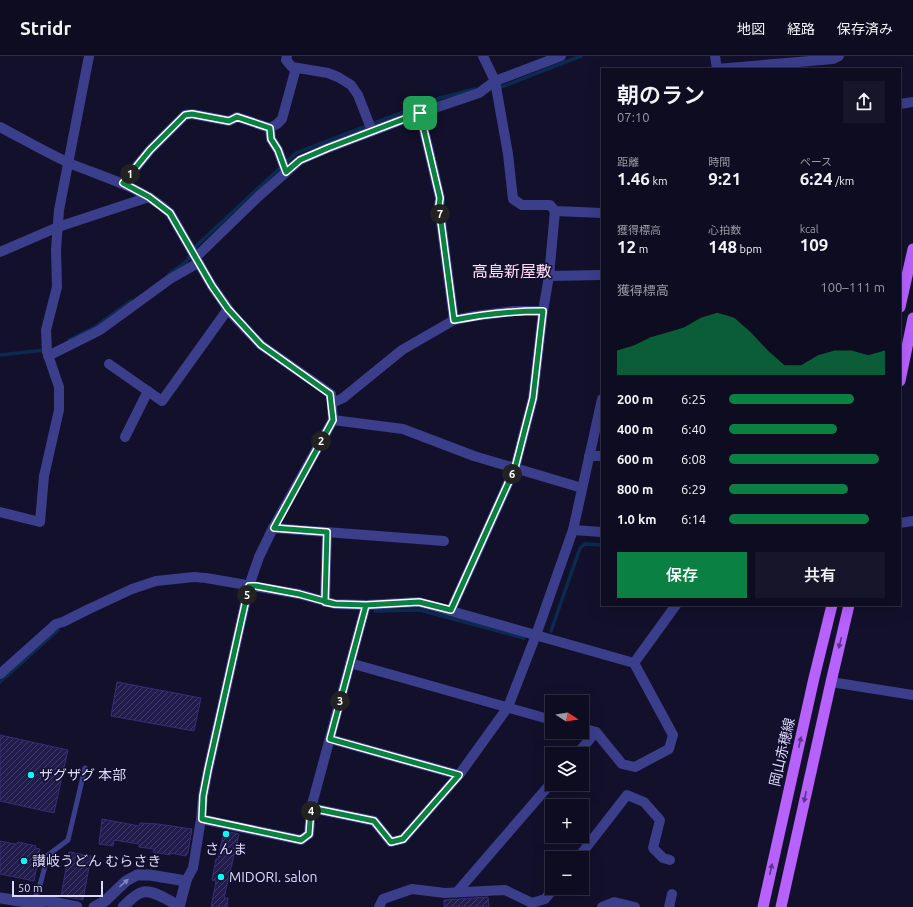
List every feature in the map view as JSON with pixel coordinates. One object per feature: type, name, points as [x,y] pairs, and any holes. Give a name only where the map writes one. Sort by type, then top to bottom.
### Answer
[{"type":"main road","points":[[901,302],[913,249]]},
{"type":"main road","points":[[901,376],[913,318]]},
{"type":"main road","name":"岡山赤穂線","points":[[763,907],[814,678],[832,606]]},
{"type":"main road","points":[[781,907],[849,606]]},
{"type":"street","points":[[0,512],[40,522],[40,503],[44,476],[59,410],[59,387],[47,352],[46,330],[57,287],[56,249],[59,210],[89,56]]},
{"type":"street","points":[[287,56],[286,60],[292,67],[328,73],[352,85],[358,95],[370,127]]},
{"type":"street","points":[[451,610],[515,468],[533,398],[543,311],[549,276],[554,212],[550,205],[522,205],[513,199],[508,154],[495,81],[483,56]]},
{"type":"street","points":[[47,352],[100,330],[170,279],[259,196],[284,168],[370,127],[420,113],[478,93],[495,81],[561,56]]},
{"type":"street","points":[[715,56],[717,68]]},
{"type":"street","points":[[729,68],[833,59],[839,56]]},
{"type":"street","points":[[123,183],[150,150],[185,115],[192,114],[229,121],[237,117],[270,128],[277,124],[282,119],[296,68]]},
{"type":"street","points":[[901,104],[913,102]]},
{"type":"street","points":[[420,113],[440,198],[439,206],[454,320]]},
{"type":"street","points":[[0,127],[68,162],[123,183],[149,197],[170,213],[228,309],[261,345],[330,394],[332,403],[333,420],[259,557],[249,586],[208,770],[203,796],[202,819],[193,868],[186,881],[179,906],[158,895],[144,892],[134,897],[123,907]]},
{"type":"street","points":[[270,128],[271,139],[278,150],[284,168]]},
{"type":"street","points":[[0,252],[58,227],[149,197]]},
{"type":"street","points":[[554,212],[601,213]]},
{"type":"street","points":[[549,276],[601,275]]},
{"type":"street","points":[[109,364],[162,401],[228,309]]},
{"type":"street","points":[[332,403],[342,398],[402,350],[454,320],[514,311],[543,311]]},
{"type":"street","points":[[125,437],[148,391]]},
{"type":"street","points":[[311,808],[374,821],[391,842],[403,839],[459,775],[508,707],[536,635],[573,530],[601,403]]},
{"type":"street","points":[[333,420],[402,428],[474,456],[582,488]]},
{"type":"street","points":[[589,456],[601,456]]},
{"type":"street","points":[[901,523],[913,520]]},
{"type":"street","points":[[274,528],[444,540]]},
{"type":"street","points":[[573,530],[601,532]]},
{"type":"street","points":[[325,602],[327,532]]},
{"type":"street","points":[[0,674],[56,624],[132,589],[156,581],[194,577],[217,579],[299,594],[335,604],[366,605],[419,602],[634,663],[673,735],[669,749],[635,767],[622,764],[596,732],[589,730]]},
{"type":"street","points":[[202,819],[301,840],[309,834],[311,808],[366,605]]},
{"type":"street","points":[[634,663],[675,606]]},
{"type":"street","points":[[350,663],[545,718]]},
{"type":"street","points":[[831,682],[913,695]]},
{"type":"street","points":[[583,747],[596,732]]},
{"type":"street","points":[[330,739],[459,775]]},
{"type":"street","points":[[457,892],[545,790]]},
{"type":"street","points":[[583,851],[627,795],[644,802],[660,820],[653,848],[663,858],[670,860]]},
{"type":"street","points":[[94,907],[106,901],[126,881],[137,875],[150,875],[186,881]]},
{"type":"street","points":[[379,907],[383,899],[412,889],[445,893],[505,890],[532,903],[545,899],[548,895]]},
{"type":"street","points":[[668,907],[672,894]]},
{"type":"street","points":[[0,898],[37,905],[47,901],[77,907]]},
{"type":"street","points":[[602,907],[614,902],[635,907]]},
{"type":"lane","points":[[37,905],[40,885],[48,855],[68,840],[85,768]]},
{"type":"building","points":[[117,682],[201,698],[194,731],[111,716]]},
{"type":"building","name":"ザグザグ 本部","points":[[0,735],[68,750],[54,813],[0,801]]},
{"type":"building","points":[[102,819],[139,826],[140,823],[158,824],[192,829],[188,852],[186,856],[170,853],[170,855],[153,852],[154,849],[139,847],[139,844],[114,840],[113,846],[99,844]]},
{"type":"building","points":[[224,831],[239,834],[224,898],[228,898],[227,907],[211,907],[216,881],[212,880]]},
{"type":"building","name":"讃岐うどん むらさき","points":[[0,841],[15,844],[18,842],[36,846],[35,848],[40,849],[34,881],[0,874]]},
{"type":"building","points":[[69,852],[91,856],[83,900],[61,896]]},
{"type":"building","points":[[488,897],[489,907],[444,907],[444,900]]},
{"type":"waterway","points":[[501,87],[581,56]]},
{"type":"waterway","points":[[169,274],[186,262],[196,246],[296,153],[440,98],[475,89]]},
{"type":"waterway","points":[[69,340],[95,327],[131,301]]},
{"type":"waterway","points":[[0,355],[45,350]]},
{"type":"waterway","points":[[551,631],[580,548],[585,544],[601,545]]},
{"type":"waterway","points":[[375,611],[420,610],[524,638]]},
{"type":"waterway","points":[[0,682],[58,630]]},
{"type":"place","name":"ザグザグ 本部","points":[[31,775]]},
{"type":"place","name":"さんま","points":[[226,834]]},
{"type":"place","name":"讃岐うどん むらさき","points":[[24,861]]},
{"type":"place","name":"MIDORI. salon","points":[[221,877]]},
{"type":"district","name":"高島新屋敷","points":[[512,271]]},
{"type":"route","points":[[420,113],[300,160],[286,172],[278,150],[271,139],[270,128],[237,117],[229,121],[192,114],[185,115],[150,150],[123,183],[149,197],[170,213],[212,286],[228,309],[261,345],[330,394],[333,420],[274,528],[327,532],[325,602],[335,604],[366,605],[330,739],[459,775],[403,839],[391,842],[374,821],[311,808],[309,834],[301,840],[202,819],[203,796],[208,770],[249,586],[299,594],[325,602],[335,604],[366,605],[419,602],[451,610],[515,468],[533,398],[543,311],[514,311],[454,320],[439,206],[440,198],[420,113]]}]
